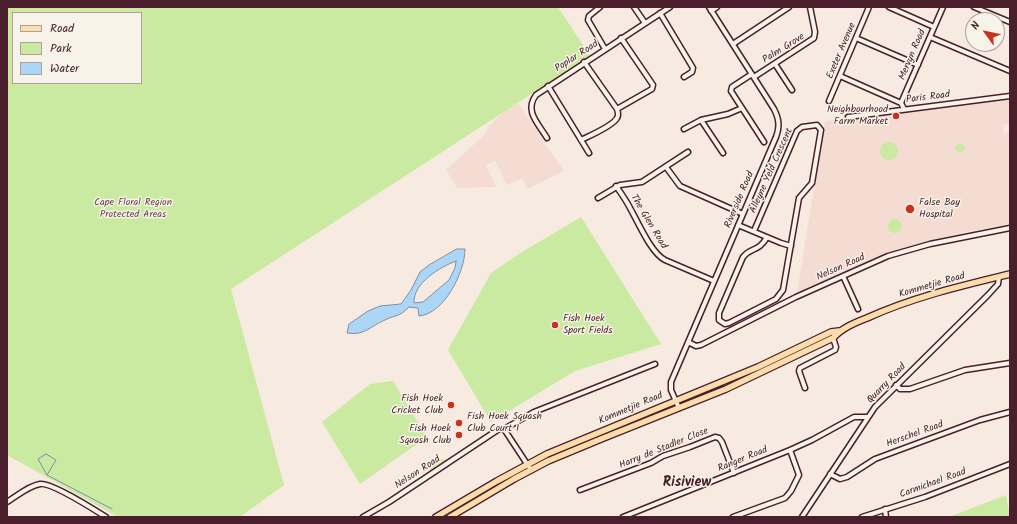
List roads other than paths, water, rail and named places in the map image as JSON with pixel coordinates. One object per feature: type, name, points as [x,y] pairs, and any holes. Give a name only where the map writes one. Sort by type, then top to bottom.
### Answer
[{"type":"main road","name":"Kommetjie Road","points":[[436,517],[547,454],[758,367],[831,332],[839,331],[896,305],[924,296],[1010,274]]},
{"type":"main road","name":"Kommetjie Road","points":[[450,517],[531,470],[601,439],[726,389],[833,338],[839,331]]},
{"type":"street","points":[[600,7],[589,16],[588,20],[605,48]]},
{"type":"street","points":[[634,7],[645,23]]},
{"type":"street","name":"Poplar Road","points":[[547,138],[532,114],[530,108],[531,101],[536,95],[605,48],[670,7]]},
{"type":"street","points":[[710,9],[717,7]]},
{"type":"street","points":[[733,44],[789,7]]},
{"type":"street","name":"Palm Grove","points":[[742,108],[732,94],[731,89],[753,75],[775,64],[814,38],[815,32],[810,7]]},
{"type":"street","name":"Exeter Avenue","points":[[829,101],[869,7]]},
{"type":"street","points":[[889,7],[934,27]]},
{"type":"street","name":"Mervyn Road","points":[[901,103],[943,7]]},
{"type":"street","points":[[974,7],[1010,22]]},
{"type":"street","name":"Riverside Road","points":[[679,408],[671,390],[671,382],[776,137],[779,126],[777,115],[710,9]]},
{"type":"street","points":[[660,13],[693,68],[692,72],[684,77]]},
{"type":"street","points":[[930,37],[1010,71]]},
{"type":"street","points":[[617,109],[652,89],[653,85],[621,38]]},
{"type":"street","points":[[856,38],[918,64]]},
{"type":"street","points":[[581,140],[614,122],[618,117],[617,109],[584,62]]},
{"type":"street","points":[[775,64],[792,90]]},
{"type":"street","points":[[840,76],[901,103],[904,109]]},
{"type":"street","points":[[548,86],[589,153]]},
{"type":"street","name":"Paris Road","points":[[848,117],[1010,96]]},
{"type":"street","points":[[684,129],[709,117],[728,114],[742,108],[764,142]]},
{"type":"street","points":[[701,120],[723,153]]},
{"type":"street","name":"Alleyne Yeld Crescent","points":[[754,231],[797,131],[802,127],[817,125],[821,130],[812,183],[799,198],[783,290],[780,297],[725,324],[719,320],[719,313],[743,257],[748,252],[761,246],[767,237]]},
{"type":"street","points":[[598,198],[616,186],[642,182],[688,152]]},
{"type":"street","points":[[666,167],[680,186],[743,214]]},
{"type":"street","name":"The Glen Road","points":[[616,186],[659,256],[714,281]]},
{"type":"street","points":[[738,225],[791,246]]},
{"type":"street","name":"Nelson Road","points":[[688,342],[696,346],[701,345],[796,297],[891,255],[938,242],[1010,228]]},
{"type":"street","points":[[843,276],[858,309]]},
{"type":"street","name":"Quarry Road","points":[[802,517],[867,417],[881,400],[993,291],[998,284],[999,277]]},
{"type":"street","points":[[805,388],[799,371],[800,368],[835,350],[836,347],[833,338]]},
{"type":"street","points":[[896,386],[900,389],[910,390],[965,370],[1010,362]]},
{"type":"street","name":"Nelson Road","points":[[363,517],[389,502],[499,429],[504,429],[534,412],[655,364]]},
{"type":"street","name":"Herschel Road","points":[[830,474],[840,479],[847,477],[875,459],[974,422],[1010,412]]},
{"type":"street","name":"Ranger Road","points":[[624,517],[790,450],[854,417],[867,417]]},
{"type":"street","points":[[504,429],[531,470]]},
{"type":"street","name":"Harry de Stadler Close","points":[[580,490],[650,463],[663,456],[715,437],[719,438],[722,442],[734,473]]},
{"type":"street","points":[[733,517],[781,499],[789,494],[799,475],[790,450]]},
{"type":"street","name":"Carmichael Road","points":[[862,517],[925,497],[1010,464]]},
{"type":"street","points":[[7,502],[35,486],[44,484],[55,488],[106,517]]},
{"type":"street","points":[[885,509],[886,517]]},
{"type":"water","points":[[457,249],[465,249],[464,258],[457,280],[445,300],[437,308],[419,316],[418,308],[409,307],[400,314],[380,322],[363,332],[353,334],[347,333],[349,324],[368,311],[380,306],[401,304],[411,290],[420,272]],"holes":[[[456,261],[455,268],[449,280],[423,302],[414,303],[418,289],[429,277],[443,267]]]},
{"type":"waterway","points":[[47,475],[56,460],[46,454],[38,459],[47,475],[112,509]]},
{"type":"place","name":"Neighbourhood Farm Market","points":[[896,116]]},
{"type":"place","name":"False Bay Hospital","points":[[910,209]]},
{"type":"place","name":"Fish Hoek Sport Fields","points":[[555,325]]},
{"type":"place","name":"Fish Hoek Cricket Club","points":[[451,405]]},
{"type":"place","name":"Fish Hoek Squash Club Court 1","points":[[459,423]]},
{"type":"place","name":"Fish Hoek Squash Club","points":[[459,435]]},
{"type":"district","name":"Risiview","points":[[687,484]]},
{"type":"park label","name":"Cape Floral Region Protected Areas","points":[[133,208]]}]
